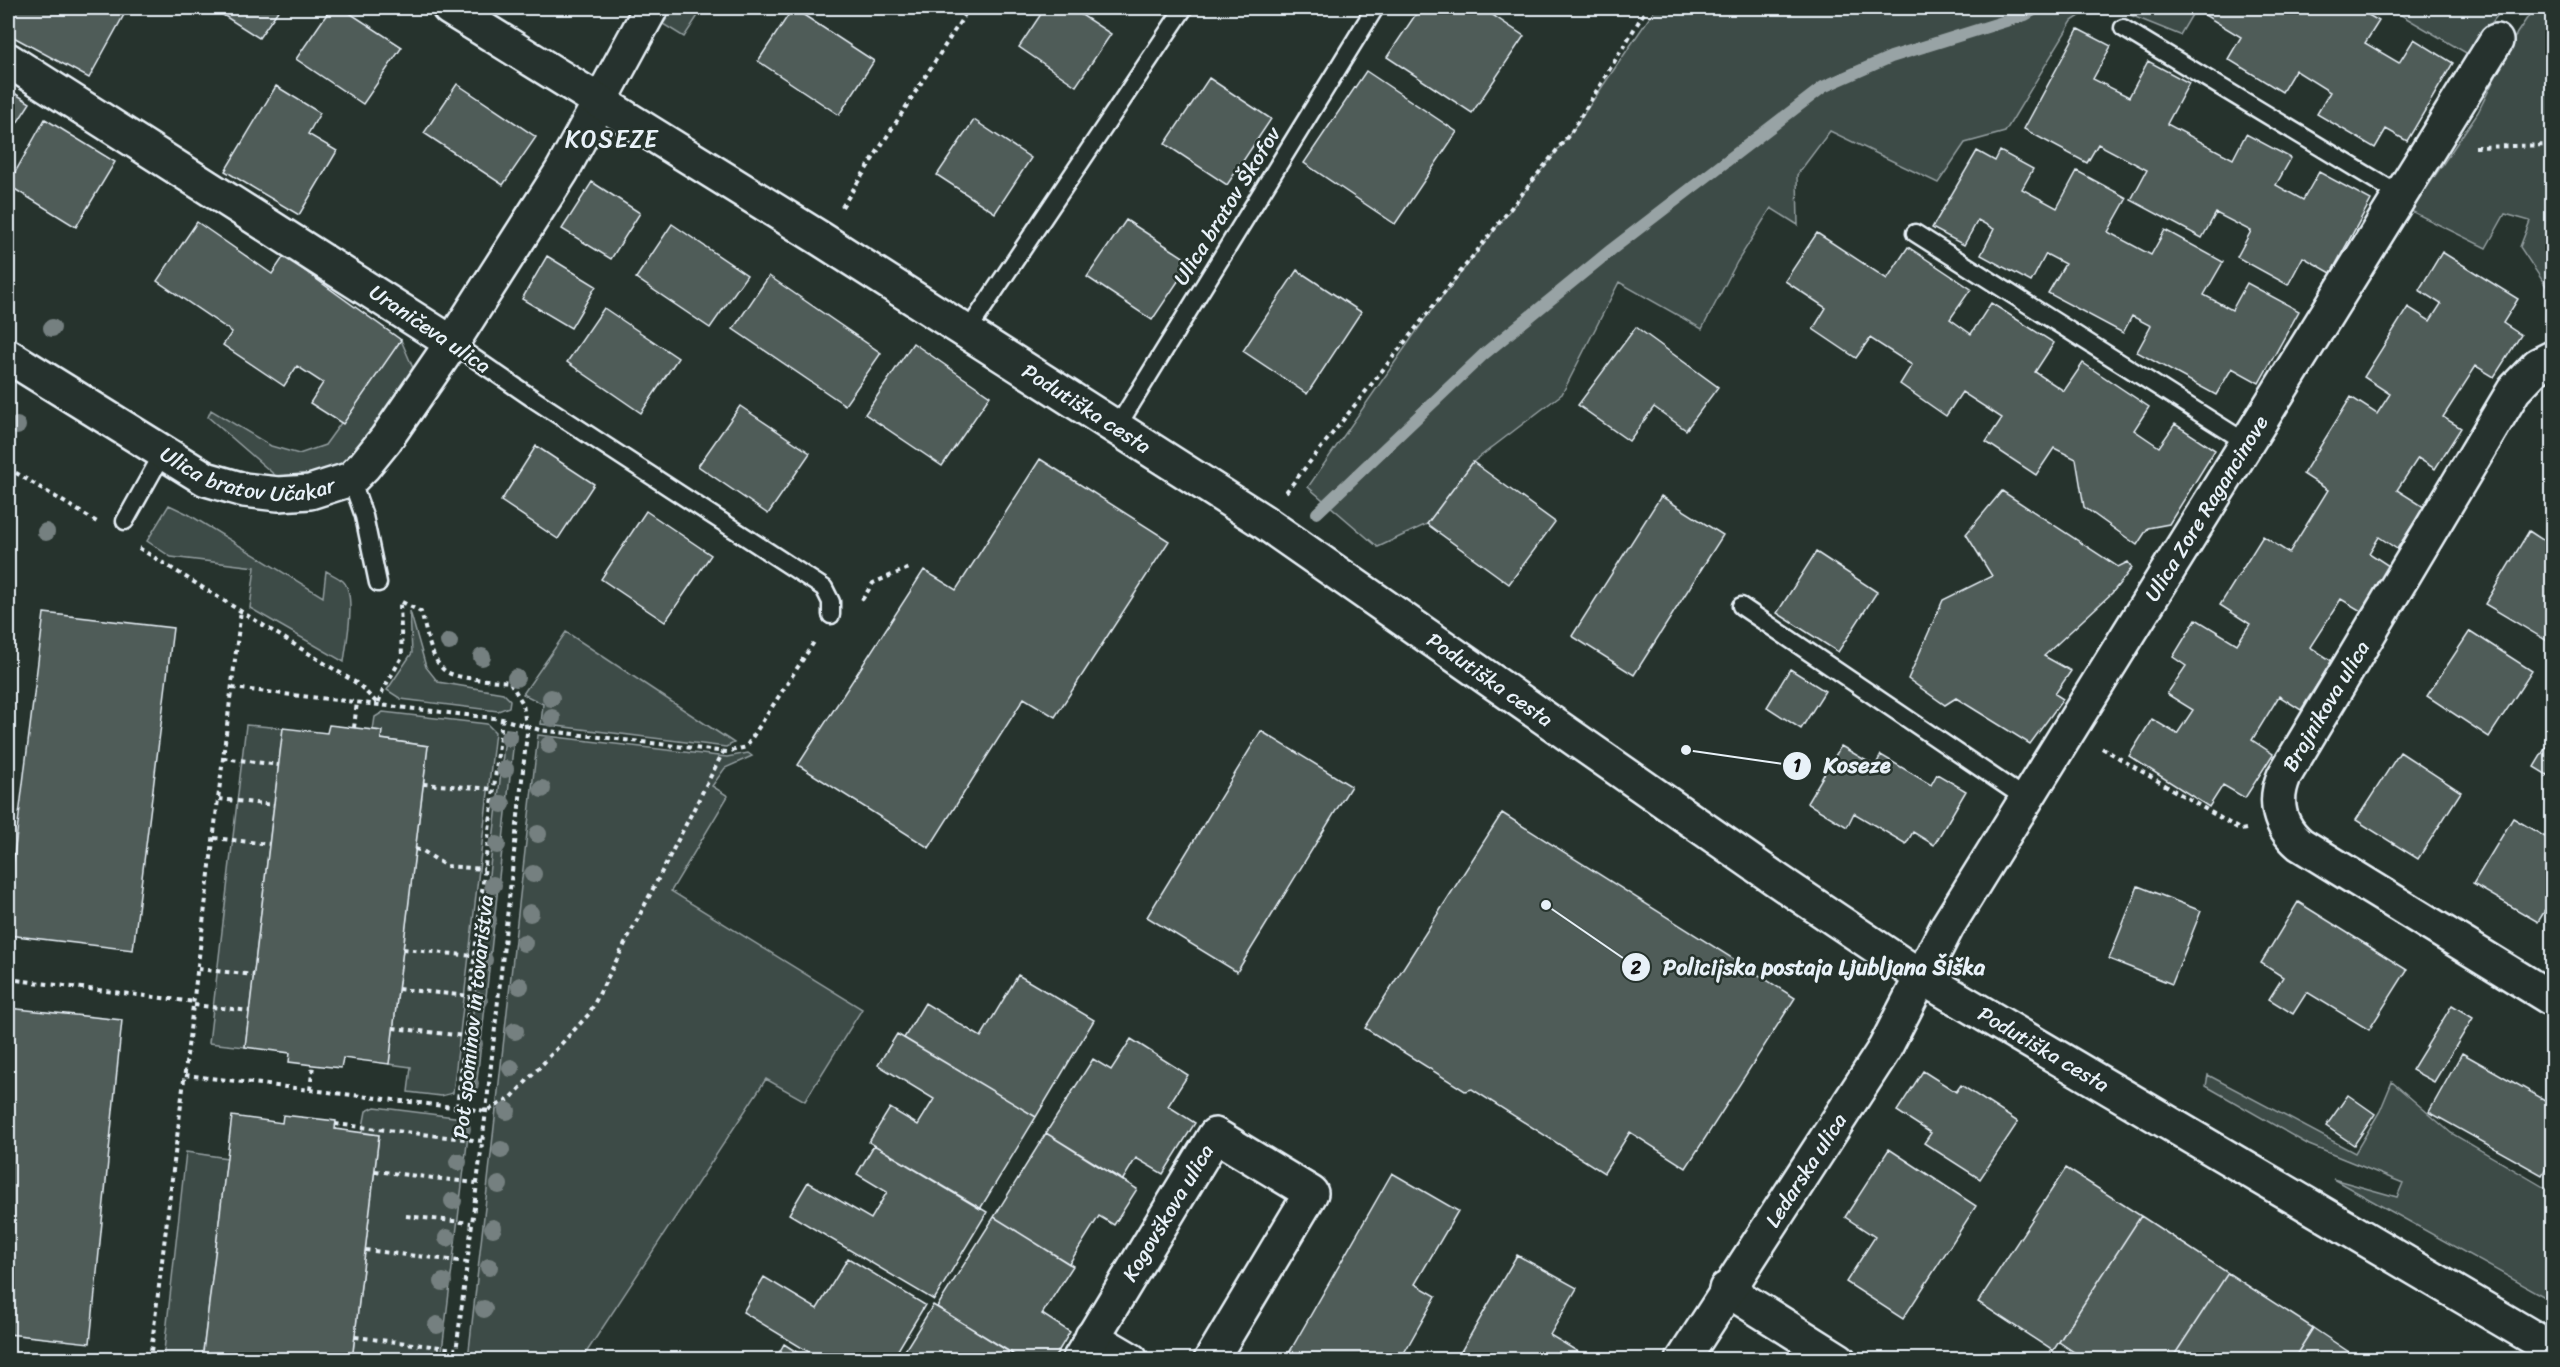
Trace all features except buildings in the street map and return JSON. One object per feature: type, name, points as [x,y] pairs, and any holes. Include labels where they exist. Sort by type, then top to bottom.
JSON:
[{"type":"street","name":"Podutiška cesta","points":[[449,8],[821,239],[1264,522],[1777,880],[1921,977],[2547,1346]]},
{"type":"street","name":"Ulica bratov Učakar","points":[[8,356],[206,479],[267,493],[310,492],[351,478],[386,439],[452,343],[562,171],[651,8]]},
{"type":"street","name":"Ulica Zore Ragancinove","points":[[1921,977],[1947,927],[2496,41]]},
{"type":"street","name":"Uraničeva ulica","points":[[8,60],[452,343]]},
{"type":"street","name":"Brajnikova ulica","points":[[2280,815],[2278,798],[2284,777],[2514,390],[2538,365],[2553,358]]},
{"type":"street","points":[[2280,815],[2288,834],[2300,844],[2553,999]]},
{"type":"street","name":"Ledarska ulica","points":[[1683,1359],[1726,1289],[1885,1048],[1921,977]]},
{"type":"street","name":"Kogovškova ulica","points":[[1131,1359],[1085,1348],[1215,1135],[1311,1194],[1211,1359]]},
{"type":"street","points":[[1726,1289],[1839,1359]]},
{"type":"lane","points":[[967,332],[1184,8]]},
{"type":"lane","name":"Ulica bratov Škofov","points":[[1117,427],[1375,8]]},
{"type":"lane","points":[[2123,28],[2400,195]]},
{"type":"lane","points":[[1915,232],[2247,443]]},
{"type":"lane","name":"Uraničeva ulica","points":[[452,343],[532,399],[824,588],[831,602],[831,615]]},
{"type":"lane","points":[[125,521],[163,453]]},
{"type":"lane","points":[[351,478],[364,516],[378,583]]},
{"type":"lane","points":[[1741,606],[2026,799]]},
{"type":"path","points":[[821,239],[969,8]]},
{"type":"path","points":[[1264,522],[1572,131],[1647,8]]},
{"type":"path","points":[[2432,143],[2467,147],[2553,146]]},
{"type":"path","points":[[8,468],[98,523]]},
{"type":"path","points":[[138,547],[358,684],[378,704]]},
{"type":"path","points":[[232,688],[502,719],[526,726],[723,752],[746,747],[831,615],[858,606],[873,583],[909,568]]},
{"type":"path","points":[[378,583],[400,600],[402,657],[382,690],[378,704]]},
{"type":"path","name":"Pot spominov in tovarištva","points":[[400,600],[421,612],[434,652],[443,669],[452,675],[510,682],[523,704],[526,726],[486,1111],[455,1359]]},
{"type":"path","points":[[150,1359],[241,610]]},
{"type":"path","points":[[354,728],[357,702]]},
{"type":"path","points":[[457,1107],[502,719]]},
{"type":"path","points":[[2070,729],[2241,831],[2280,815]]},
{"type":"path","points":[[185,1075],[486,1111],[510,1100],[589,1014],[723,752]]},
{"type":"path","points":[[223,758],[279,765]]},
{"type":"path","points":[[423,784],[494,789]]},
{"type":"path","points":[[219,799],[274,805]]},
{"type":"path","points":[[214,838],[269,844]]},
{"type":"path","points":[[415,849],[423,851],[446,866],[484,869]]},
{"type":"path","points":[[403,949],[474,956]]},
{"type":"path","points":[[198,969],[254,975]]},
{"type":"path","points":[[8,979],[250,1011]]},
{"type":"path","points":[[398,990],[470,996]]},
{"type":"path","points":[[393,1028],[465,1036]]},
{"type":"path","points":[[310,1090],[313,1065]]},
{"type":"path","points":[[335,1124],[482,1141]]},
{"type":"path","points":[[375,1171],[476,1183]]},
{"type":"path","points":[[406,1216],[471,1223]]},
{"type":"path","points":[[365,1250],[467,1262]]},
{"type":"path","points":[[355,1337],[456,1349]]},
{"type":"shaded area","points":[[674,8],[703,8],[684,37],[663,24]]},
{"type":"shaded area","points":[[1656,8],[2092,8],[2072,21],[2005,132],[1965,143],[1938,183],[1830,131],[1797,175],[1798,225],[1771,208],[1737,262],[1702,329],[1619,282],[1562,394],[1473,462],[1427,524],[1378,547],[1308,487],[1427,316],[1572,131]]},
{"type":"shaded area","points":[[2113,8],[2196,8],[2180,35]]},
{"type":"shaded area","points":[[2389,8],[2503,8],[2468,54]]},
{"type":"shaded area","points":[[2534,8],[2552,8],[2552,295],[2520,247],[2530,221],[2505,214],[2486,248],[2411,211],[2478,112],[2517,33]]},
{"type":"shaded area","points":[[401,340],[413,368],[400,399],[348,462],[328,472],[305,478],[277,477],[208,417],[211,410],[271,446],[299,454],[325,445]]},
{"type":"shaded area","points":[[169,505],[188,514],[323,597],[326,571],[343,581],[347,588],[350,608],[344,662],[250,608],[255,567],[171,557],[147,541]]},
{"type":"shaded area","points":[[410,611],[426,667],[438,682],[503,693],[510,700],[509,707],[498,711],[401,699],[387,690],[412,653]]},
{"type":"shaded area","points":[[566,632],[734,743],[726,747],[541,724],[543,704],[523,694]]},
{"type":"shaded area","points":[[383,712],[487,724],[495,732],[453,1093],[441,1096],[408,1092],[411,1067],[389,1064],[428,746],[381,739],[381,731],[373,730],[375,717]]},
{"type":"shaded area","points":[[246,725],[283,728],[245,1047],[209,1043]]},
{"type":"shaded area","points":[[506,729],[515,730],[476,1089],[464,1089]]},
{"type":"shaded area","points":[[538,735],[727,757],[748,753],[752,756],[725,768],[712,786],[728,796],[671,891],[862,1009],[805,1101],[766,1079],[582,1359],[468,1359]]},
{"type":"shaded area","points":[[2208,1075],[2355,1153],[2380,1111],[2392,1082],[2451,1133],[2552,1192],[2552,1301],[2333,1179],[2397,1197],[2403,1183],[2309,1145],[2206,1086]]},
{"type":"shaded area","points":[[375,1107],[470,1119],[441,1359],[352,1360],[379,1135],[362,1132],[366,1111]]},
{"type":"shaded area","points":[[186,1152],[227,1158],[202,1359],[163,1360]]},
{"type":"waterway","points":[[1317,513],[1484,354],[1611,250],[1823,87],[1891,57],[2025,15],[2037,8]]},
{"type":"place","name":"Koseze","points":[[1686,750]]},
{"type":"place","name":"Policijska postaja Ljubljana Šiška","points":[[1546,905]]},
{"type":"district","name":"KOSEZE","points":[[612,139]]}]
